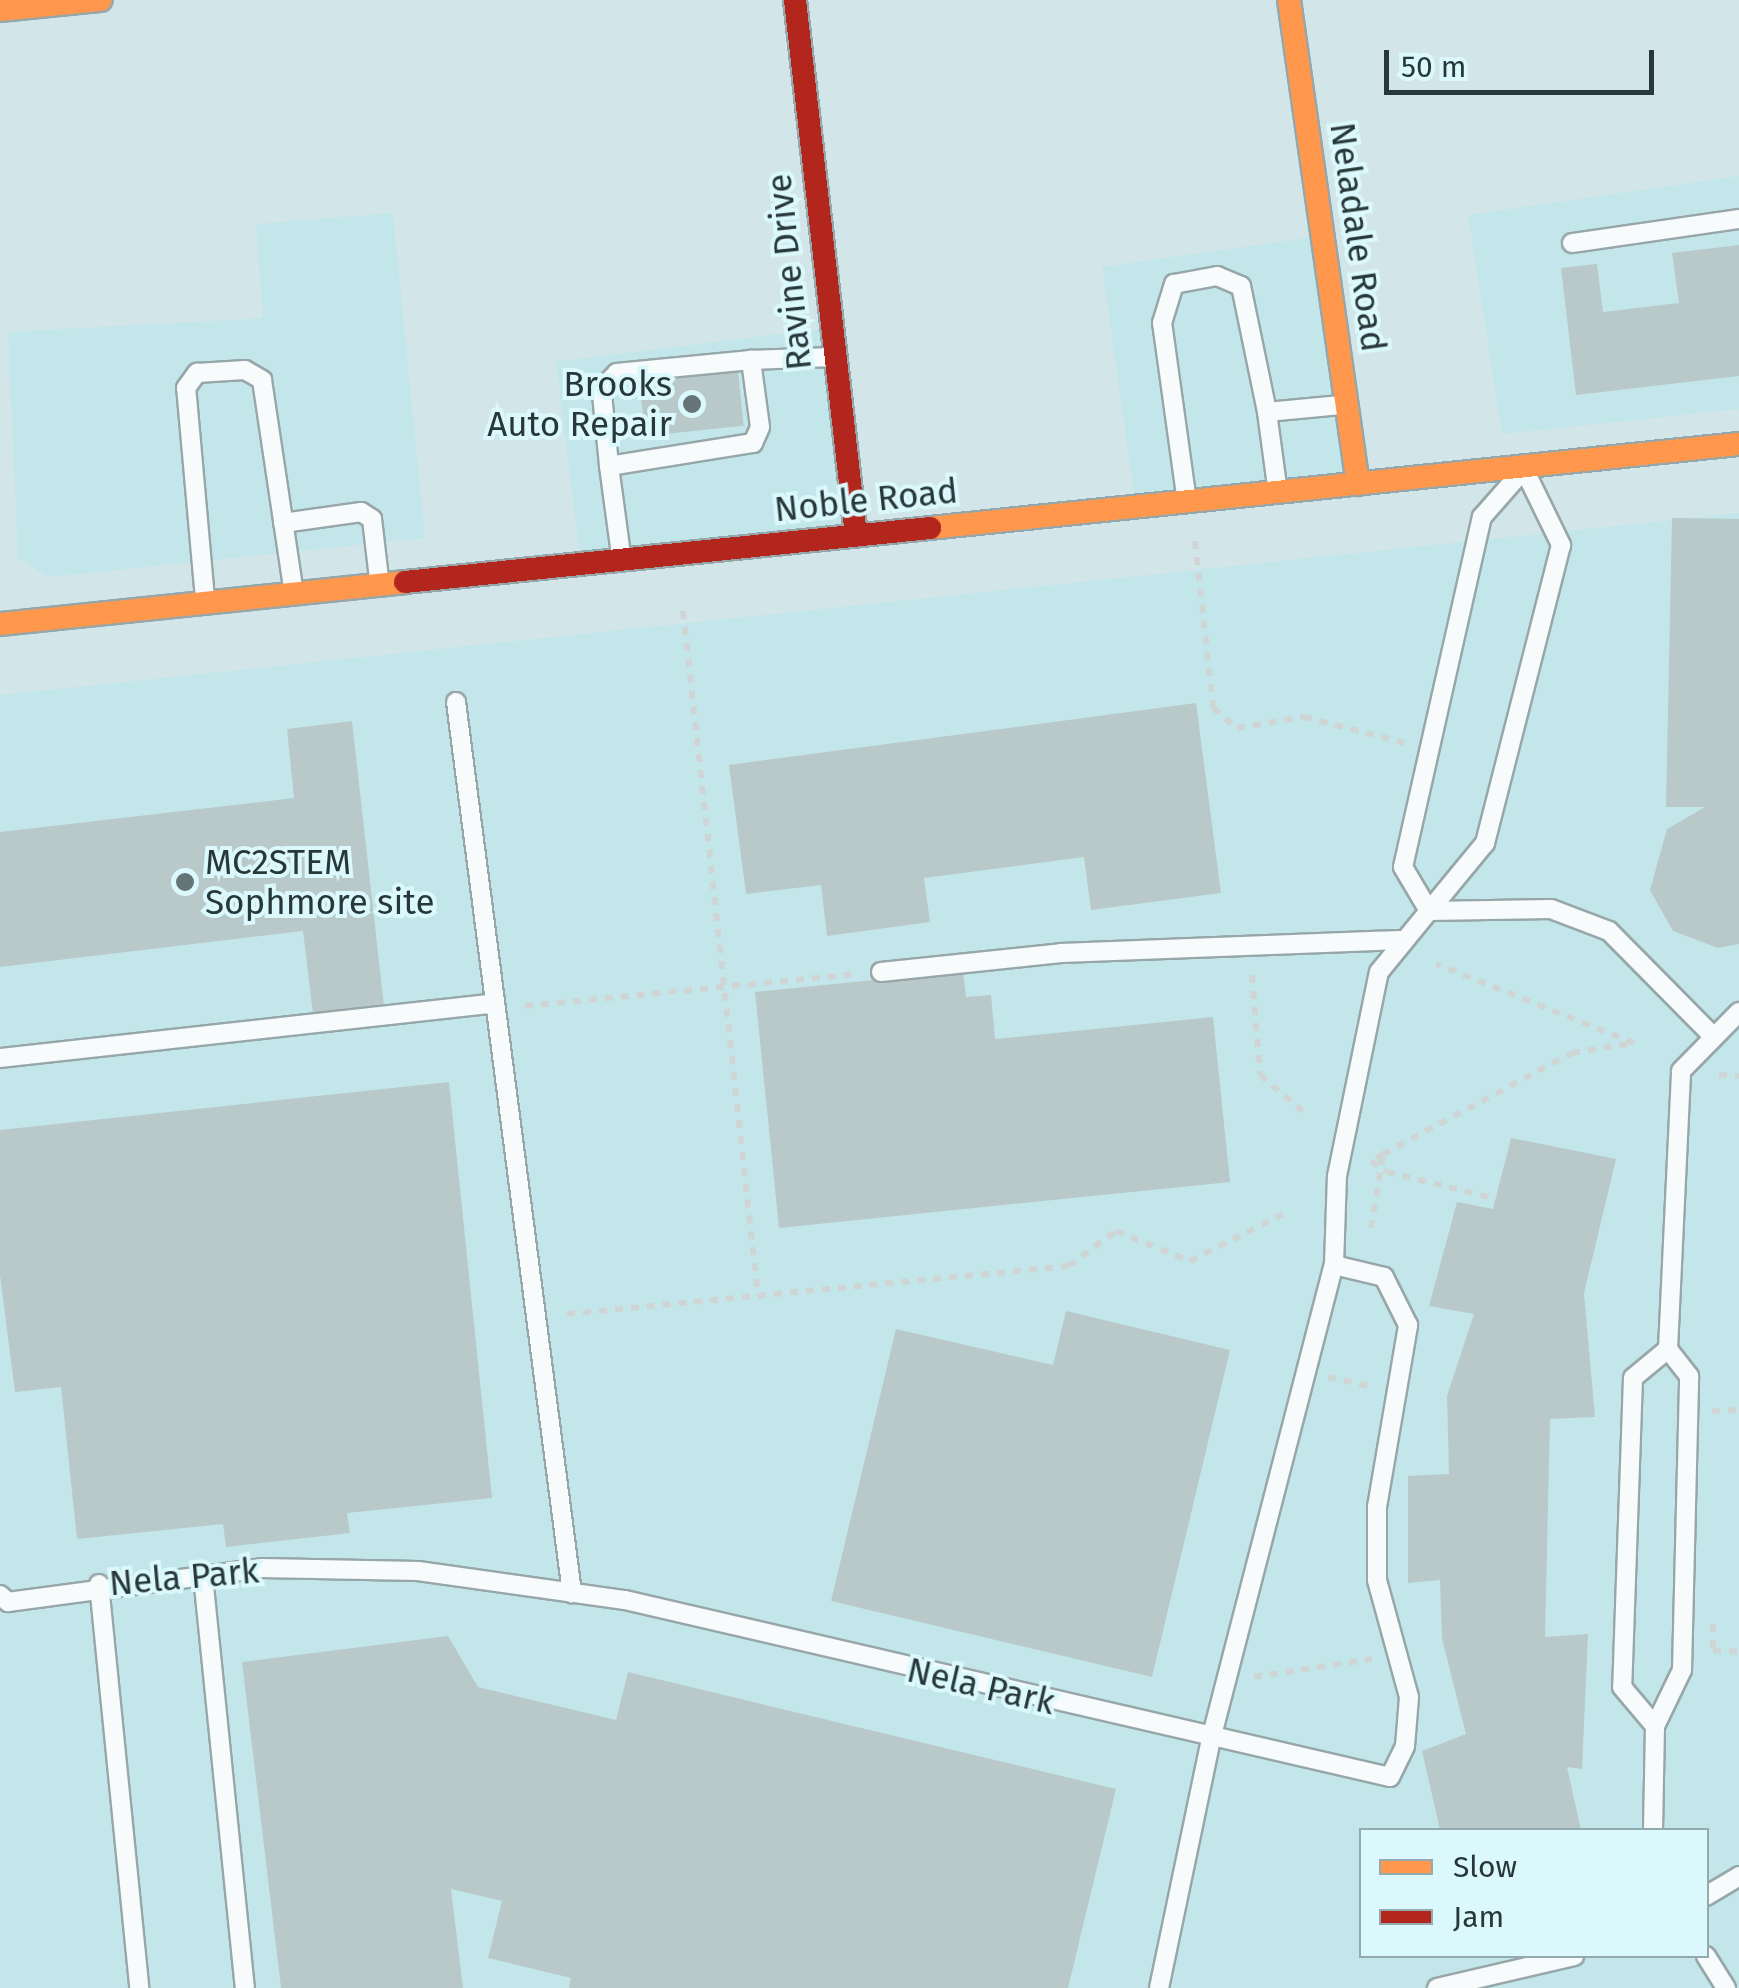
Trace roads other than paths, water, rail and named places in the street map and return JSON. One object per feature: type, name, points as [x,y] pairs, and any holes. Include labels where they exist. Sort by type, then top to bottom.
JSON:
[{"type":"main road","points":[[0,10],[101,0]]},
{"type":"main road","name":"Ravine Drive","points":[[795,0],[856,536]]},
{"type":"main road","name":"Neladale Road","points":[[1289,0],[1358,484]]},
{"type":"main road","name":"Noble Road","points":[[0,624],[1739,444]]},
{"type":"lane","points":[[1572,243],[1739,219]]},
{"type":"lane","points":[[1187,502],[1162,322],[1174,284],[1218,276],[1241,286],[1278,492]]},
{"type":"lane","points":[[622,560],[602,394],[616,374],[751,360],[833,357]]},
{"type":"lane","points":[[609,466],[753,443],[760,427],[751,360]]},
{"type":"lane","points":[[206,602],[186,388],[197,372],[245,370],[262,380],[294,593]]},
{"type":"lane","points":[[1266,412],[1346,404]]},
{"type":"lane","points":[[1159,1988],[1211,1739],[1334,1266],[1337,1176],[1379,972],[1400,940],[1429,911],[1485,843],[1562,545],[1524,469],[1482,517],[1403,867],[1429,911]]},
{"type":"lane","points":[[284,523],[361,512],[372,519],[380,585]]},
{"type":"lane","points":[[456,702],[491,1004],[572,1593]]},
{"type":"lane","points":[[1429,911],[1551,909],[1608,931],[1714,1037]]},
{"type":"lane","points":[[882,972],[1060,953],[1400,940]]},
{"type":"lane","points":[[0,1058],[491,1004]]},
{"type":"lane","points":[[1653,1828],[1655,1726],[1682,1670],[1689,1376],[1668,1348],[1681,1071],[1739,1012]]},
{"type":"lane","name":"Nela Park","points":[[4,1599],[99,1584],[203,1576],[418,1571],[572,1593],[1390,1777],[1405,1746],[1409,1697],[1377,1580],[1377,1507],[1408,1325],[1384,1277],[1334,1266]]},
{"type":"lane","points":[[1655,1726],[1622,1687],[1633,1378],[1668,1348]]},
{"type":"lane","points":[[203,1576],[245,1988]]},
{"type":"lane","points":[[99,1584],[139,1988]]},
{"type":"lane","points":[[1709,1894],[1739,1876]]},
{"type":"lane","points":[[1437,1988],[1565,1958]]},
{"type":"lane","points":[[1707,1958],[1726,1988]]},
{"type":"place","name":"Brooks Auto Repair","points":[[692,404]]},
{"type":"place","name":"MC2STEM Sophmore site","points":[[185,882]]}]
